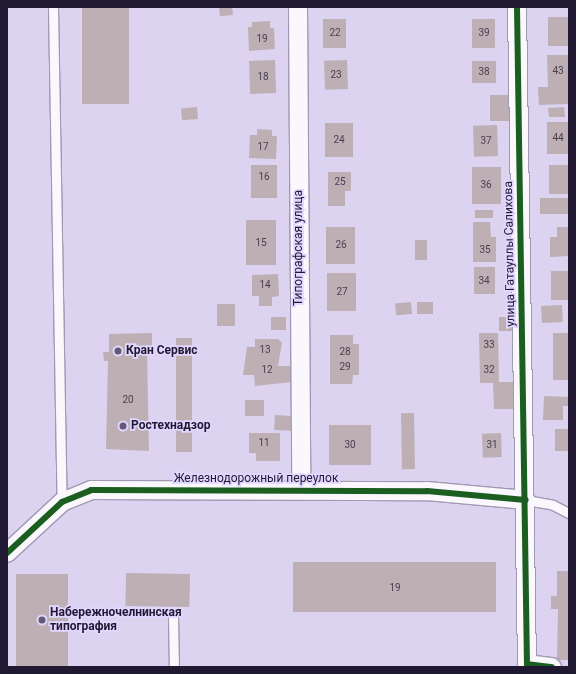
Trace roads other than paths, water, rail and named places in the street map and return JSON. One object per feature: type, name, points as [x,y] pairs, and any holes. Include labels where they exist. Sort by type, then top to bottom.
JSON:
[{"type":"street","name":"Типографская улица","points":[[298,7],[300,489]]},
{"type":"street","name":"улица Гатауллы Салихова","points":[[517,7],[528,666]]},
{"type":"street","name":"Железнодорожный переулок","points":[[7,553],[62,502],[91,490],[300,489],[427,491],[526,500]]},
{"type":"street","points":[[528,666],[552,667]]},
{"type":"lane","points":[[53,7],[62,502]]},
{"type":"lane","points":[[526,500],[553,505],[569,513]]},
{"type":"lane","points":[[173,617],[174,667]]},
{"type":"place","name":"Кран Сервис","points":[[118,351]]},
{"type":"place","name":"Ростехнадзор","points":[[123,426]]},
{"type":"place","name":"Набережночелнинская типография","points":[[42,620]]}]
